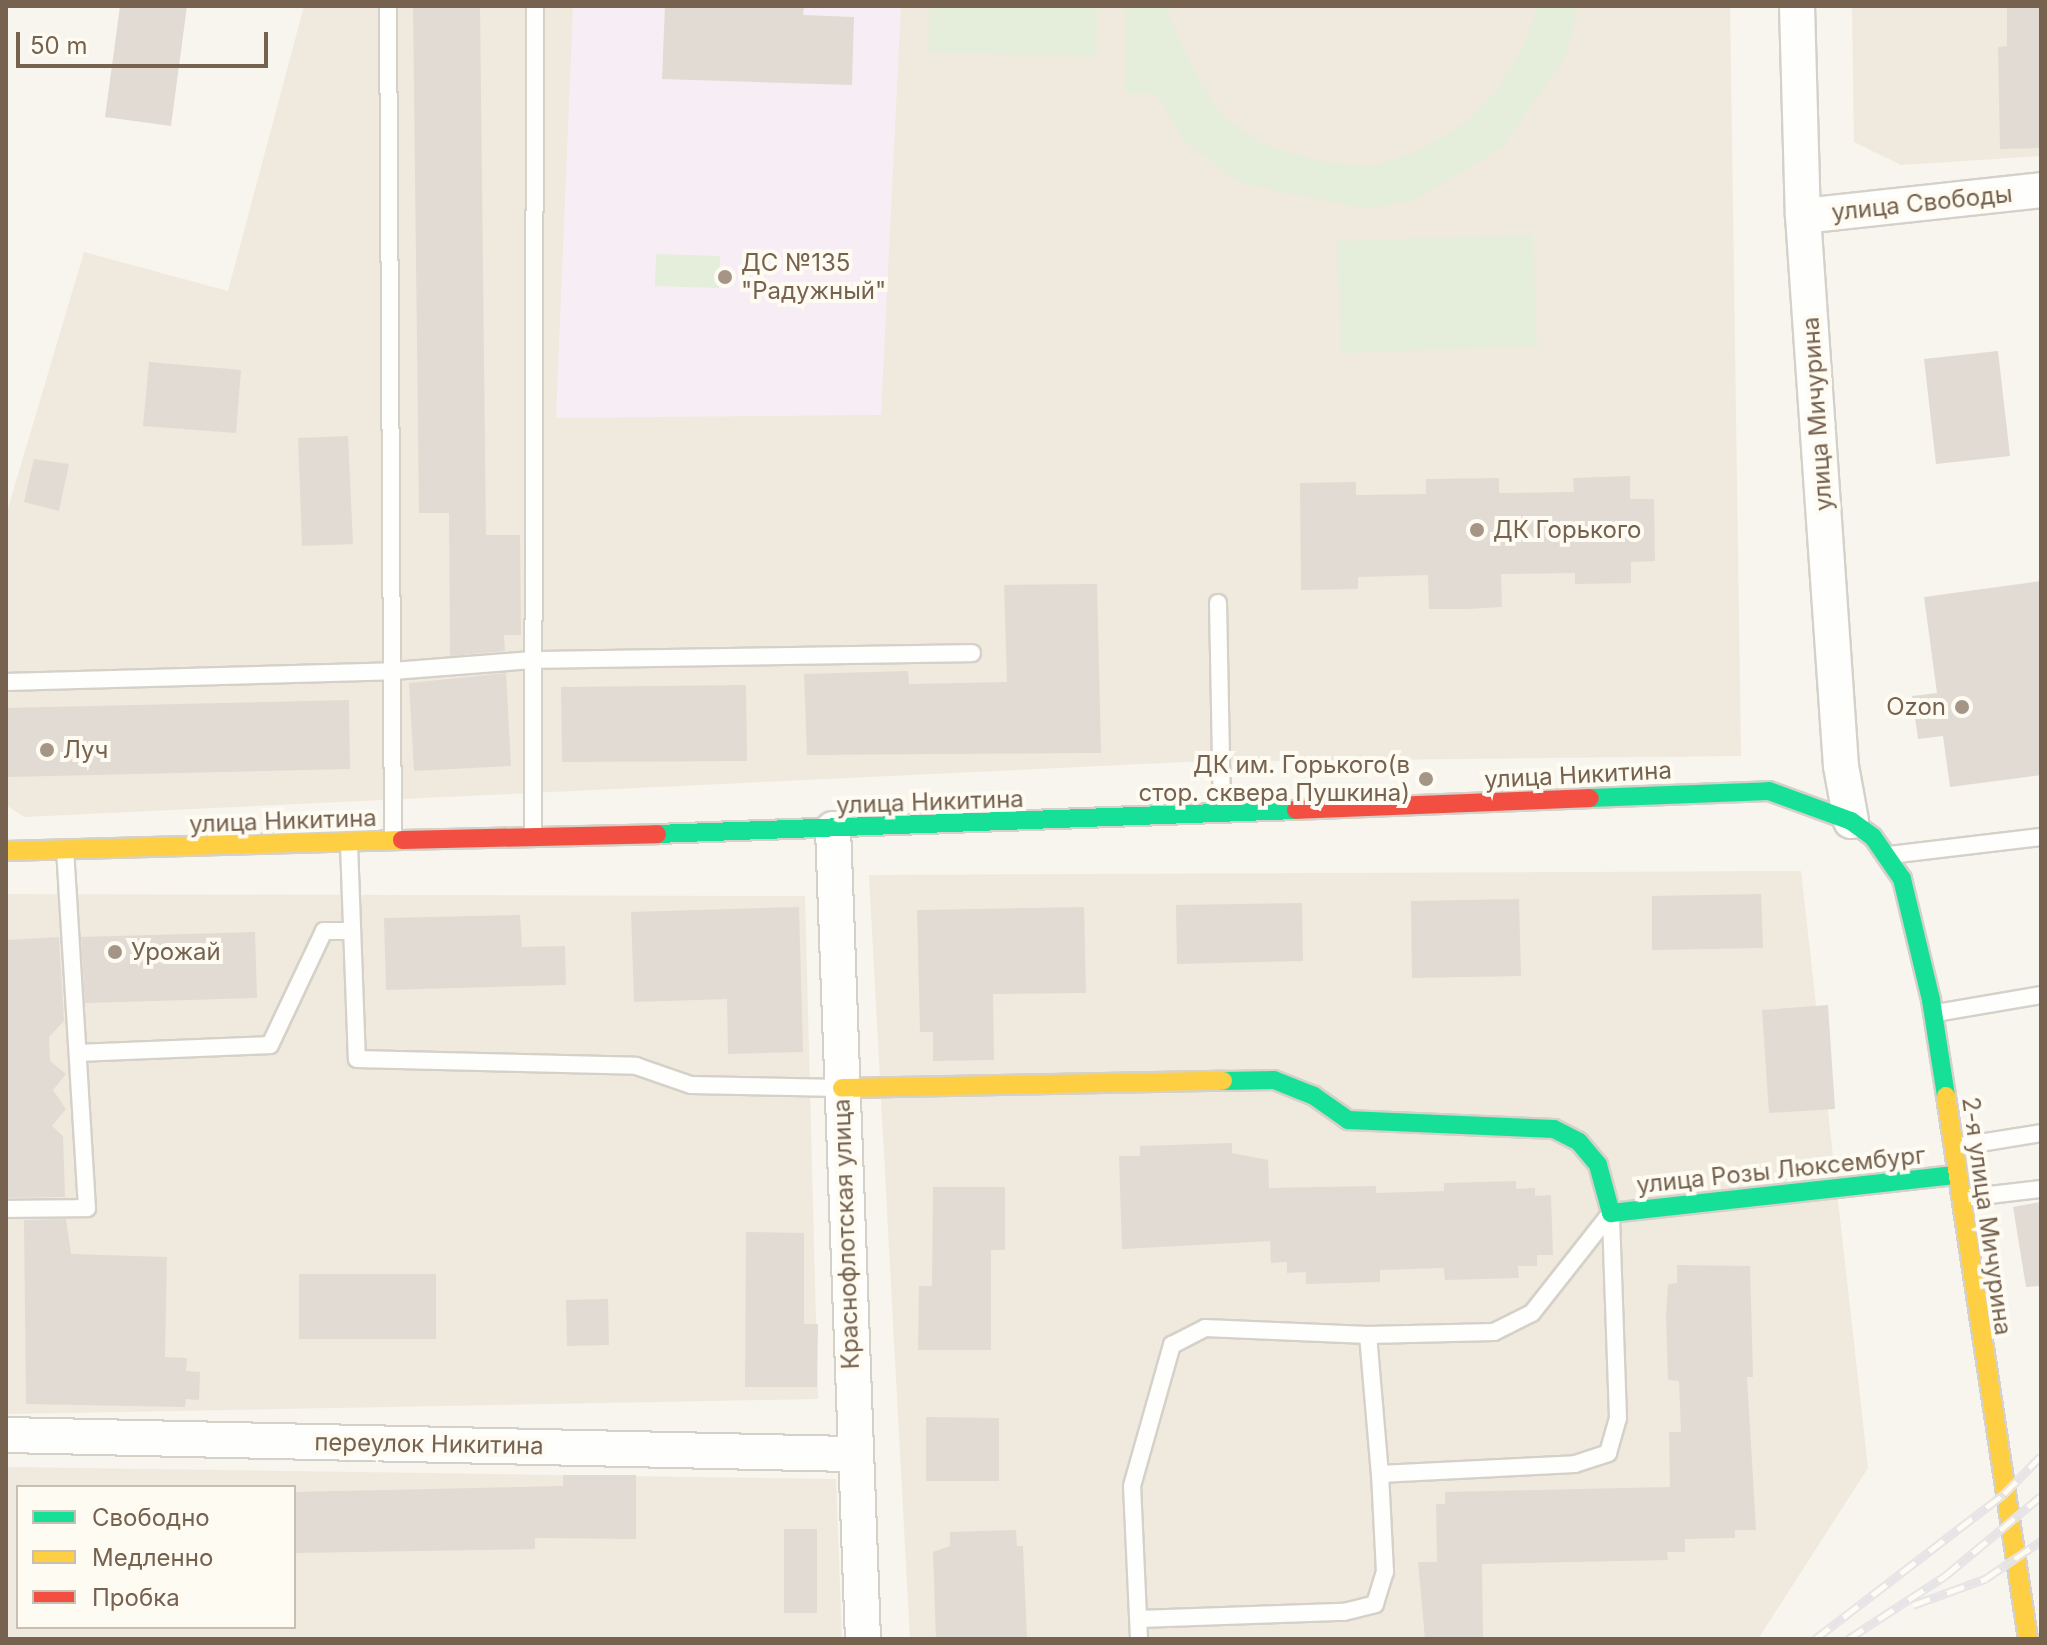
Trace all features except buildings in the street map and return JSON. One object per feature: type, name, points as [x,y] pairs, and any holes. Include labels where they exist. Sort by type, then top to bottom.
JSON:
[{"type":"main road","name":"улица Никитина","points":[[6,851],[65,852],[533,835],[833,829],[1769,791],[1851,821]]},
{"type":"main road","name":"2-я улица Мичурина","points":[[1851,821],[1888,855],[1909,903],[1933,1014],[2028,1639]]},
{"type":"main road","points":[[842,1088],[1274,1080],[1314,1096],[1348,1120],[1554,1129],[1579,1142],[1598,1165],[1611,1213]]},
{"type":"main road","name":"улица Розы Люксембург","points":[[1611,1213],[1957,1175]]},
{"type":"street","name":"улица Мичурина","points":[[1797,6],[1803,216],[1841,766],[1851,821]]},
{"type":"street","name":"улица Свободы","points":[[1803,216],[2041,190]]},
{"type":"street","name":"Краснофлотская улица","points":[[833,829],[853,1454],[863,1639]]},
{"type":"street","name":"переулок Никитина","points":[[6,1435],[853,1454]]},
{"type":"lane","points":[[388,6],[393,841]]},
{"type":"lane","points":[[533,835],[535,6]]},
{"type":"lane","points":[[1218,603],[1222,815]]},
{"type":"lane","points":[[6,682],[393,671],[533,660],[972,653]]},
{"type":"lane","points":[[1888,855],[2041,837]]},
{"type":"lane","points":[[349,843],[357,1059],[636,1066],[691,1085],[842,1088]]},
{"type":"lane","points":[[6,1209],[87,1208],[65,852]]},
{"type":"lane","points":[[79,1053],[270,1045],[324,931],[352,931]]},
{"type":"lane","points":[[1933,1014],[2041,995]]},
{"type":"lane","points":[[1953,1148],[2041,1133]]},
{"type":"lane","points":[[1962,1198],[2041,1189]]},
{"type":"lane","points":[[1139,1639],[1132,1486],[1172,1345],[1205,1328],[1368,1335],[1494,1332],[1532,1313],[1611,1213]]},
{"type":"lane","points":[[1380,1474],[1575,1464],[1608,1453],[1618,1418],[1611,1213]]},
{"type":"lane","points":[[1139,1619],[1344,1612],[1375,1604],[1385,1572],[1368,1335]]},
{"type":"shaded area","points":[[304,6],[1730,6],[1741,756],[1186,762],[24,817],[6,805],[6,515],[84,252],[228,291]]},
{"type":"shaded area","name":"ДС №135 \"Радужный\"","points":[[573,6],[901,6],[881,415],[556,418]]},
{"type":"shaded area","points":[[1852,6],[2041,6],[2041,156],[1901,165],[1854,142]]},
{"type":"shaded area","points":[[1801,871],[1868,1468],[1758,1639],[910,1639],[869,875]]},
{"type":"shaded area","points":[[6,894],[805,896],[818,1399],[6,1414]]},
{"type":"shaded area","points":[[6,1467],[836,1479],[842,1639],[6,1639]]},
{"type":"green space","points":[[930,6],[1097,6],[1096,57],[928,52]]},
{"type":"green space","points":[[1126,6],[1169,6],[1169,18],[1195,74],[1224,118],[1264,145],[1322,162],[1372,166],[1416,152],[1465,123],[1497,90],[1523,48],[1538,6],[1577,6],[1577,11],[1565,58],[1501,148],[1414,200],[1366,209],[1240,183],[1185,141],[1155,93],[1126,93]]},
{"type":"green space","points":[[1533,234],[1537,346],[1341,353],[1337,241]]},
{"type":"green space","points":[[656,254],[720,256],[719,288],[655,286]]},
{"type":"railway","points":[[1815,1639],[2004,1494],[2041,1456]]},
{"type":"railway","points":[[1848,1639],[1945,1576],[2041,1496]]},
{"type":"railway","points":[[1913,1605],[1985,1579],[2041,1541]]},
{"type":"traffic: fast","points":[[1590,798],[1769,791],[1851,821],[1873,837],[1902,879],[1931,1000],[1946,1096]]},
{"type":"traffic: fast","points":[[657,834],[1296,810]]},
{"type":"traffic: fast","points":[[1223,1081],[1274,1080],[1314,1096],[1348,1120],[1554,1129],[1579,1142],[1598,1165],[1611,1213],[1957,1175]]},
{"type":"traffic: slow","points":[[6,851],[402,840]]},
{"type":"traffic: slow","points":[[842,1088],[1223,1081]]},
{"type":"traffic: slow","points":[[1946,1096],[2028,1639]]},
{"type":"traffic: jam","points":[[1296,810],[1590,798]]},
{"type":"traffic: jam","points":[[402,840],[657,834]]},
{"type":"place","name":"ДС №135 \"Радужный\"","points":[[725,277]]},
{"type":"place","name":"ДК Горького","points":[[1477,530]]},
{"type":"place","name":"Ozon","points":[[1962,707]]},
{"type":"place","name":"Луч","points":[[47,750]]},
{"type":"place","name":"ДК им. Горького(в стор. сквера Пушкина)","points":[[1426,779]]},
{"type":"place","name":"Урожай","points":[[115,952]]}]
